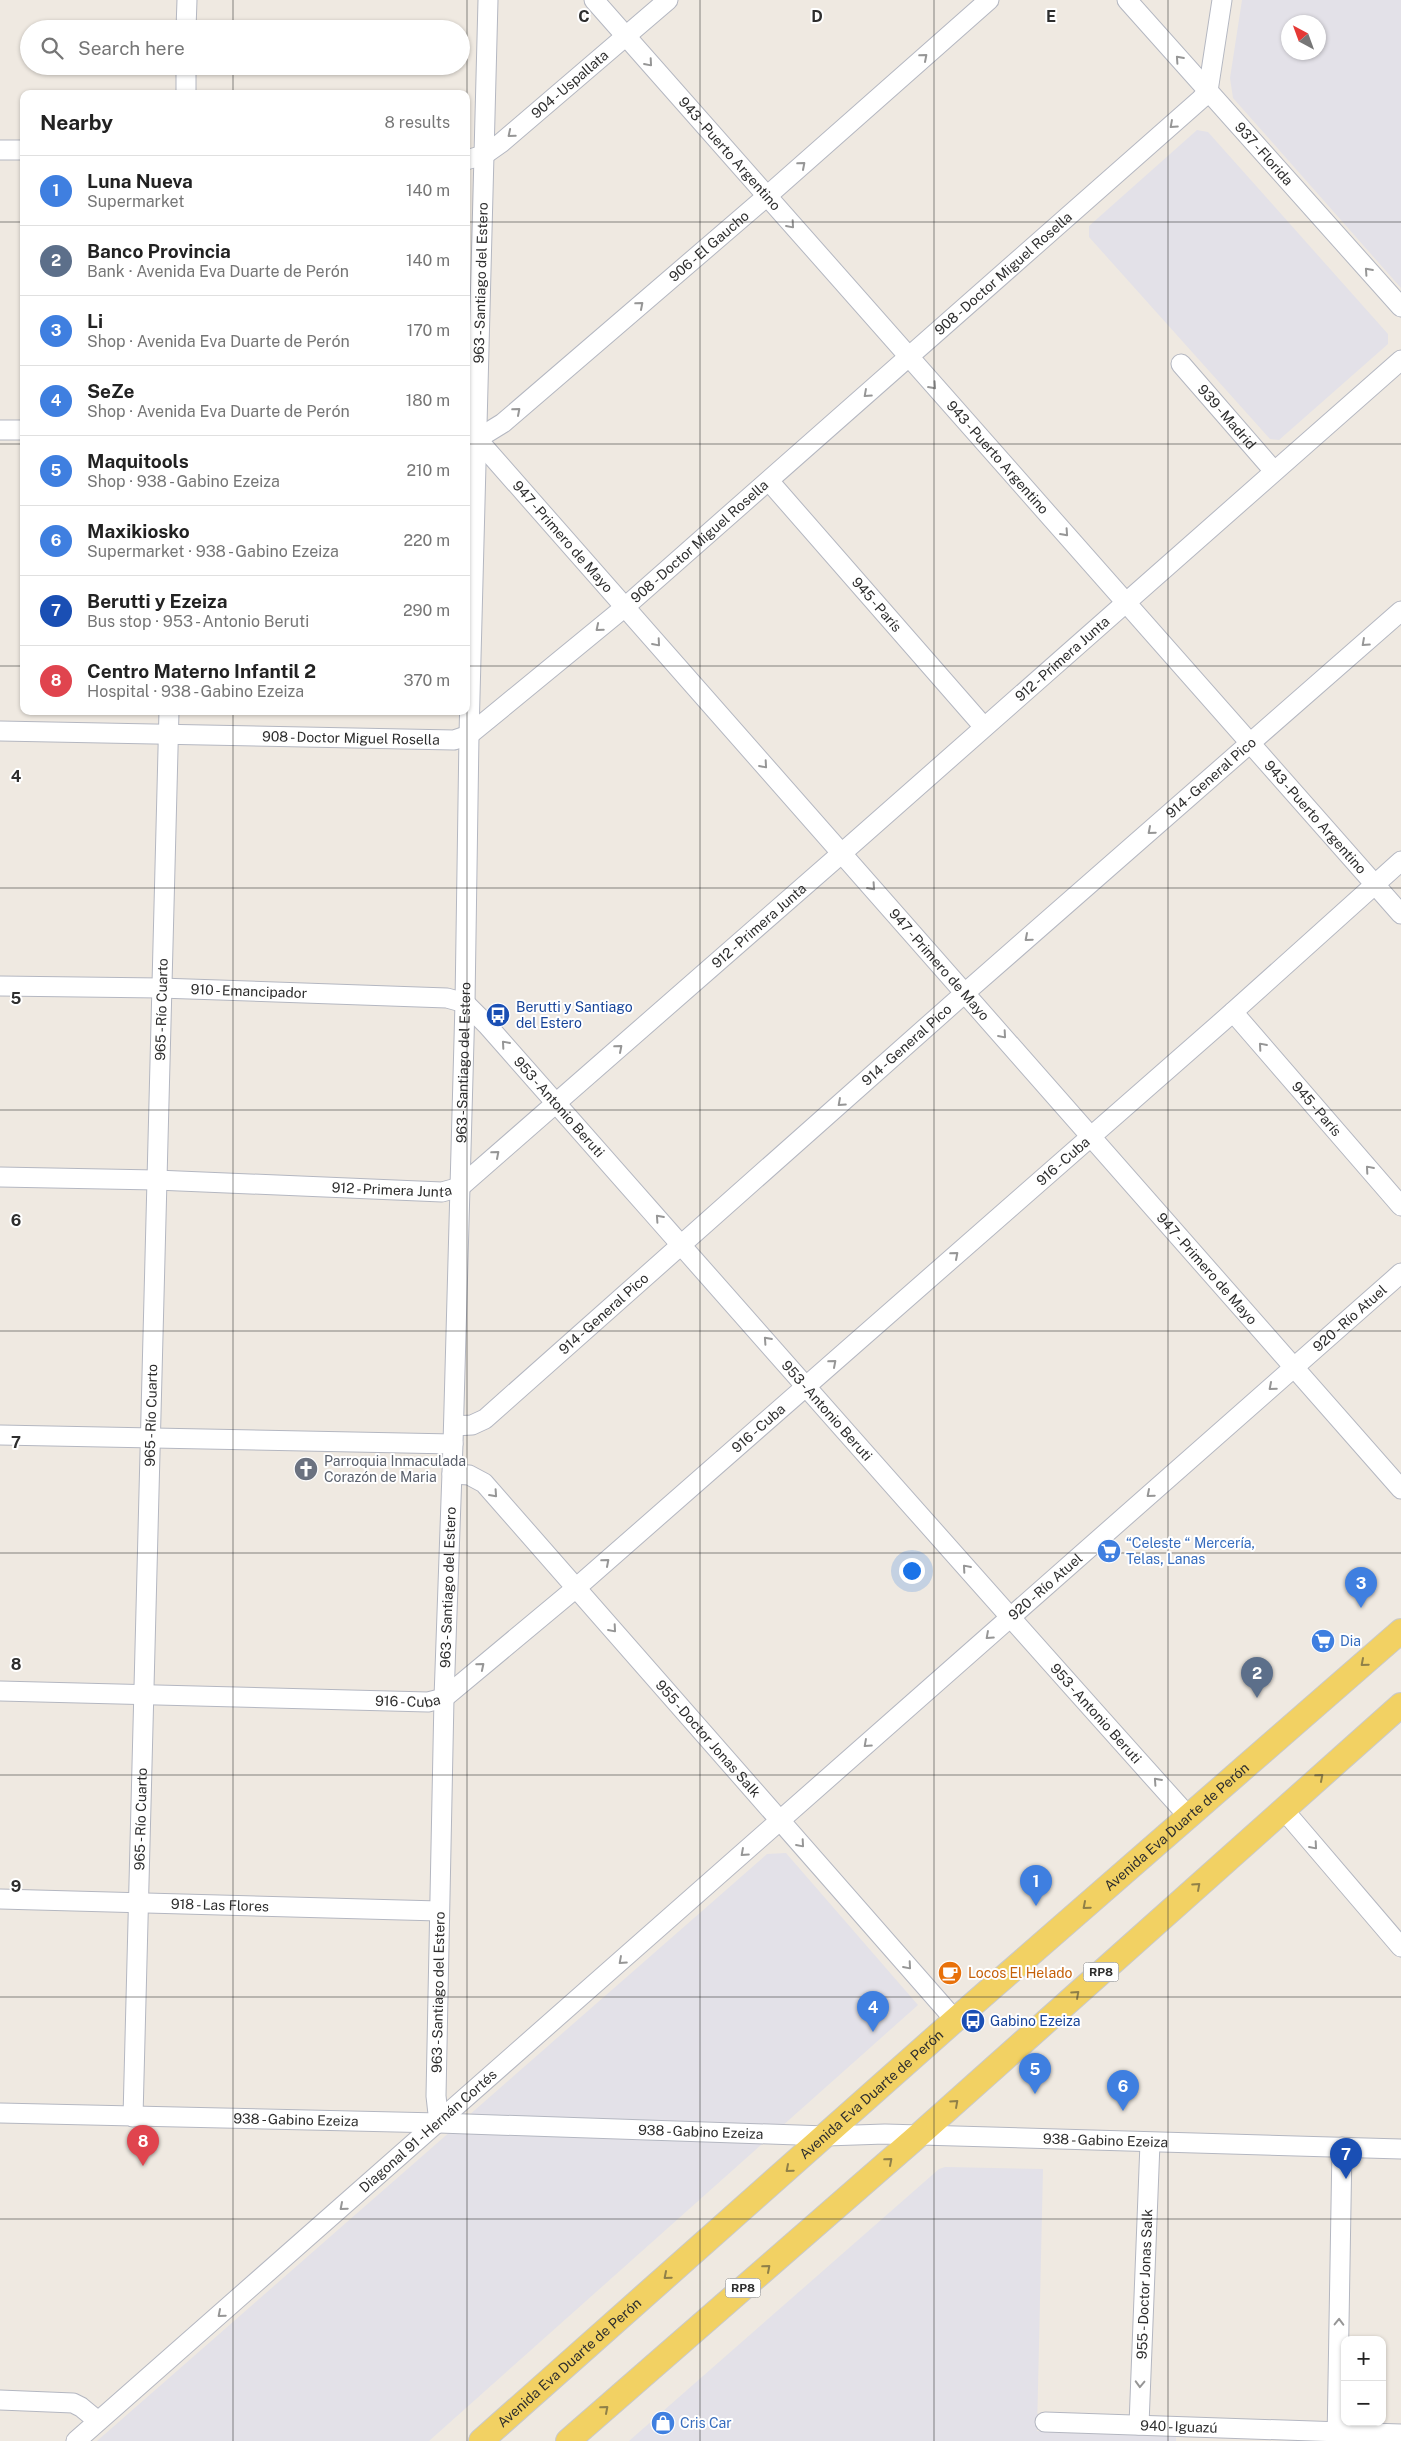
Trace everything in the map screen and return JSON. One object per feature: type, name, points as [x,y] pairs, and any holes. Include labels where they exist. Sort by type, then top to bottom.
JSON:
[{"type":"main road","name":"Avenida Eva Duarte de Perón","points":[[481,2441],[955,2020],[1401,1631]]},
{"type":"main road","name":"RP8","points":[[568,2441],[919,2136],[1401,1704]]},
{"type":"street","points":[[186,20],[187,0]]},
{"type":"street","name":"963 - Santiago del Estero","points":[[470,636],[475,158],[488,0]]},
{"type":"street","name":"943 - Puerto Argentino","points":[[594,0],[1401,914]]},
{"type":"street","name":"904 - Uspallata","points":[[475,158],[668,0]]},
{"type":"street","name":"906 - El Gaucho","points":[[472,439],[503,423],[989,0]]},
{"type":"street","name":"937 - Florida","points":[[1127,0],[1401,307]]},
{"type":"street","points":[[1208,91],[1222,0]]},
{"type":"street","points":[[186,75],[186,90]]},
{"type":"street","name":"908 - Doctor Miguel Rosella","points":[[0,731],[454,740],[469,734],[625,607],[908,357],[1060,226],[1208,91]]},
{"type":"street","points":[[0,150],[20,150]]},
{"type":"street","name":"912 - Primera Junta","points":[[0,1177],[156,1180],[442,1192],[460,1186],[842,853],[1125,601],[1401,360]]},
{"type":"street","name":"939 - Madrid","points":[[1181,364],[1274,471]]},
{"type":"street","points":[[0,430],[20,430]]},
{"type":"street","name":"947 - Primero de Mayo","points":[[472,439],[625,607],[966,992],[1090,1136],[1401,1489]]},
{"type":"street","name":"945 - París","points":[[769,481],[984,727]]},
{"type":"street","name":"914 - General Pico","points":[[0,1435],[151,1439],[454,1435],[485,1419],[966,992],[1250,745],[1401,610]]},
{"type":"street","name":"965 - Río Cuarto","points":[[133,2118],[151,1439],[160,988],[169,715]]},
{"type":"street","name":"963 - Santiago del Estero","points":[[439,2123],[436,2096],[439,1911],[465,1003],[469,715]]},
{"type":"street","name":"916 - Cuba","points":[[0,1692],[428,1702],[444,1698],[576,1588],[807,1386],[1233,1012],[1401,861]]},
{"type":"street","name":"910 - Emancipador","points":[[0,986],[160,988],[447,998],[465,1003]]},
{"type":"street","name":"953 - Antonio Beruti","points":[[465,1003],[682,1244],[1009,1618],[1189,1817]]},
{"type":"street","name":"945 - París","points":[[1233,1012],[1401,1206]]},
{"type":"street","name":"920 - Río Atuel","points":[[780,1821],[1401,1273]]},
{"type":"street","name":"955 - Doctor Jonas Salk","points":[[452,1474],[469,1475],[484,1483],[955,2020]]},
{"type":"street","points":[[1283,1809],[1401,1948]]},
{"type":"street","name":"Diagonal 91 - Hernán Cortés","points":[[76,2441],[780,1821]]},
{"type":"street","name":"918 - Las Flores","points":[[0,1899],[439,1911]]},
{"type":"street","name":"938 - Gabino Ezeiza","points":[[0,2113],[133,2118],[439,2123],[826,2136],[919,2136],[1401,2149]]},
{"type":"street","name":"955 - Doctor Jonas Salk","points":[[1139,2425],[1150,2143]]},
{"type":"street","points":[[1337,2437],[1342,2147]]},
{"type":"street","points":[[0,2400],[73,2403],[98,2421]]},
{"type":"street","name":"940 - Iguazú","points":[[1045,2422],[1139,2425],[1337,2437],[1401,2434]]},
{"type":"shaded area","points":[[1242,0],[1401,0],[1401,288],[1233,98],[1230,78]]},
{"type":"shaded area","points":[[1197,130],[1208,132],[1388,334],[1388,344],[1279,440],[1270,439],[1089,237],[1089,226]]},
{"type":"shaded area","points":[[786,1853],[918,2005],[429,2441],[97,2441],[767,1854]]},
{"type":"shaded area","points":[[945,2167],[1043,2169],[1037,2431],[1176,2435],[1176,2441],[629,2441],[939,2169]]},
{"type":"place","name":"Berutti y Santiago del Estero","points":[[498,1015]]},
{"type":"place","name":"Parroquia Inmaculada Corazón de Maria","points":[[306,1469]]},
{"type":"place","name":"“Celeste “ Mercería, Telas, Lanas","points":[[1109,1551]]},
{"type":"place","name":"Li","points":[[1361,1608]]},
{"type":"place","name":"Dia","points":[[1323,1641]]},
{"type":"place","name":"Banco Provincia","points":[[1257,1698]]},
{"type":"place","name":"Luna Nueva","points":[[1036,1906]]},
{"type":"place","name":"Locos El Helado","points":[[950,1973]]},
{"type":"place","name":"Gabino Ezeiza","points":[[973,2021]]},
{"type":"place","name":"SeZe","points":[[873,2032]]},
{"type":"place","name":"Maquitools","points":[[1035,2094]]},
{"type":"place","name":"Maxikiosko","points":[[1123,2111]]},
{"type":"place","name":"Centro Materno Infantil 2","points":[[143,2166]]},
{"type":"place","name":"Berutti y Ezeiza","points":[[1346,2179]]},
{"type":"place","name":"Cris Car","points":[[663,2423]]}]
